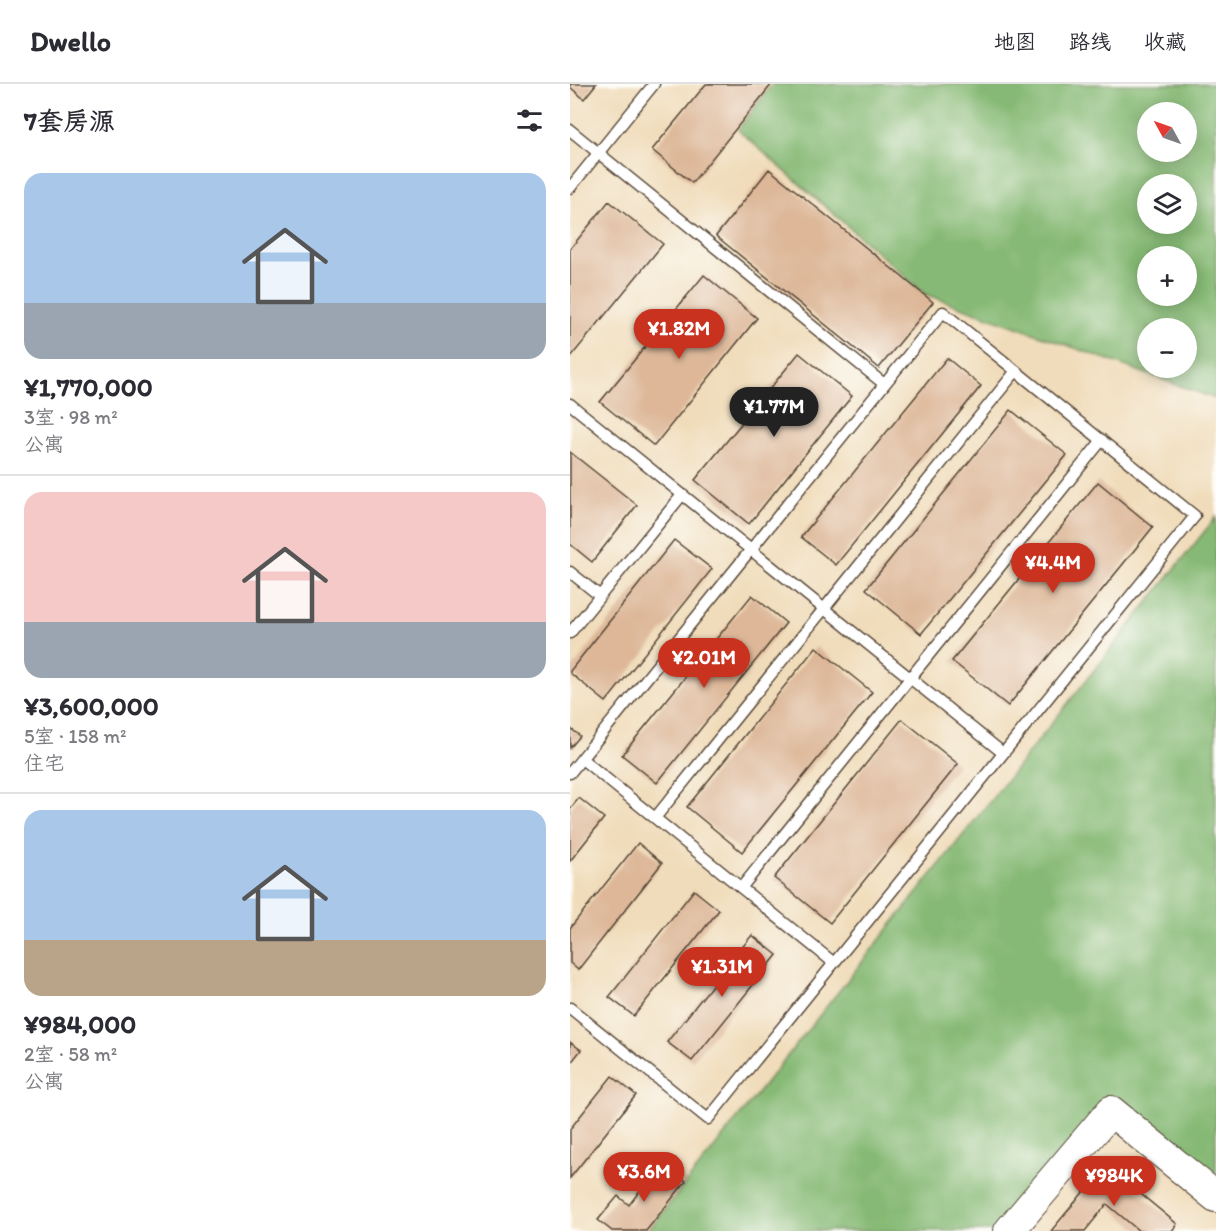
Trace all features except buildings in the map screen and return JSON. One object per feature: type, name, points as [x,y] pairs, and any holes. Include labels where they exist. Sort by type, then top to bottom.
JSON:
[{"type":"street","points":[[1009,1231],[1111,1111],[1216,1197]]},
{"type":"lane","points":[[570,188],[654,84]]},
{"type":"lane","points":[[570,130],[884,384]]},
{"type":"lane","points":[[570,773],[942,312],[1195,516],[708,1119],[570,1008]]},
{"type":"lane","points":[[655,818],[1016,371]]},
{"type":"lane","points":[[570,404],[1003,753]]},
{"type":"lane","points":[[741,888],[1102,440]]},
{"type":"lane","points":[[570,633],[682,495]]},
{"type":"lane","points":[[570,572],[600,596]]},
{"type":"lane","points":[[582,759],[834,963]]},
{"type":"green space","points":[[772,84],[1216,84],[1216,399],[1158,378],[1197,378],[1197,318],[1137,318],[1137,370],[925,294],[738,130]]},
{"type":"green space","points":[[1216,517],[1216,1196],[1111,1111],[1008,1231],[648,1231]]}]
